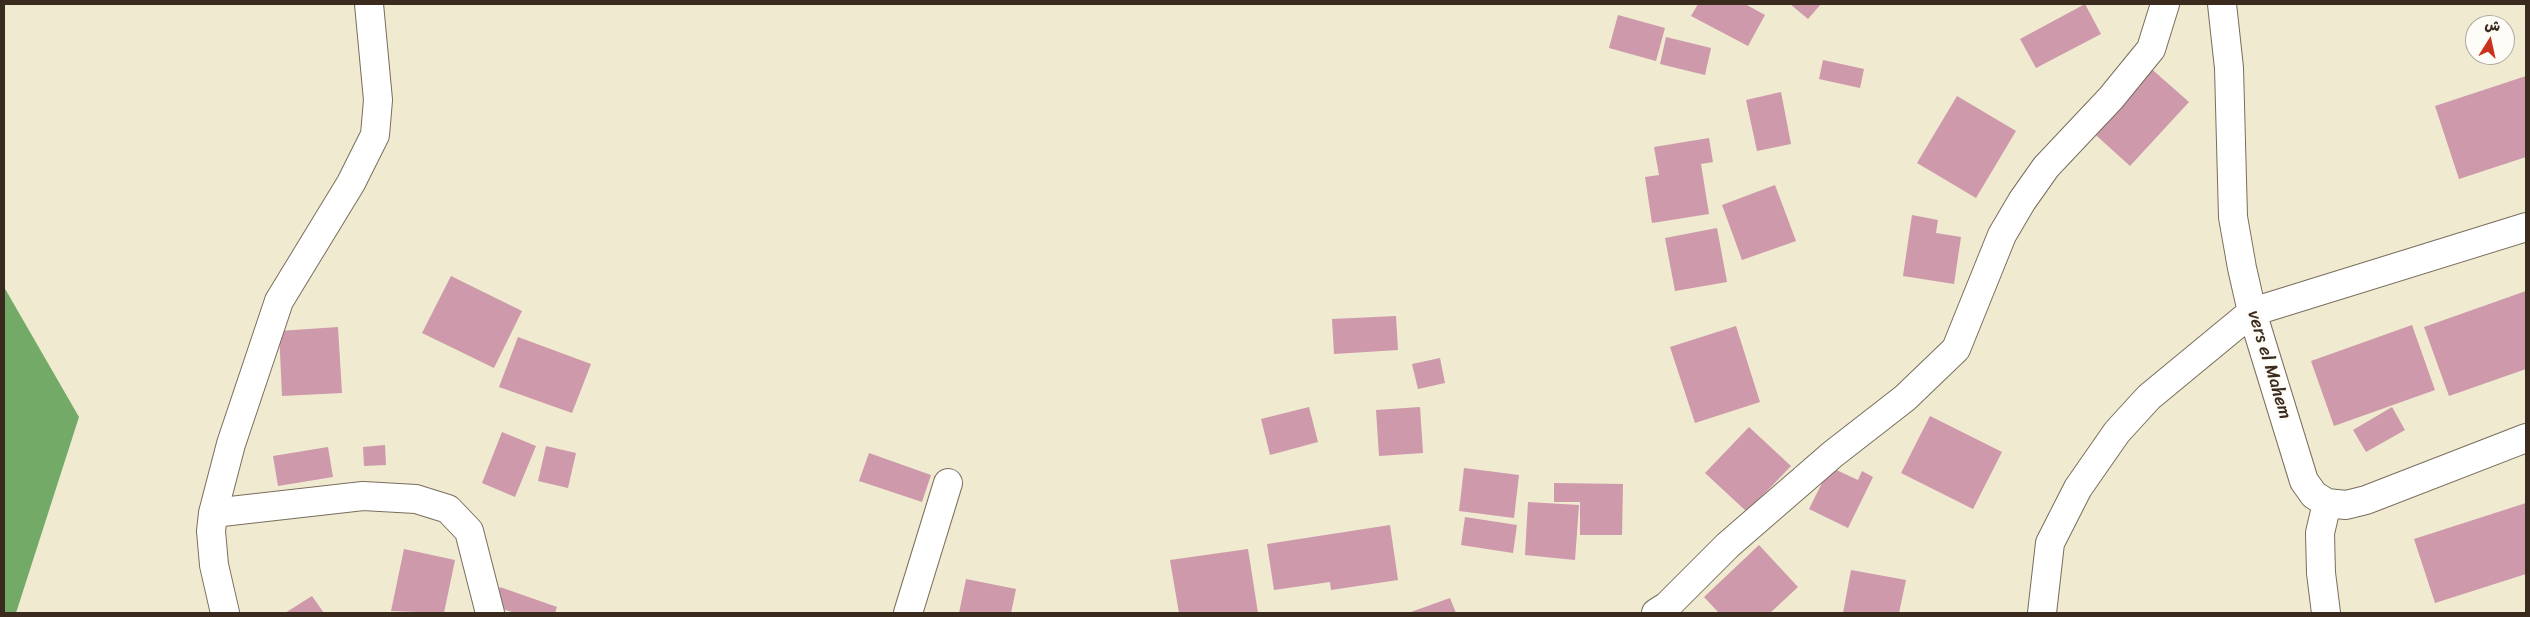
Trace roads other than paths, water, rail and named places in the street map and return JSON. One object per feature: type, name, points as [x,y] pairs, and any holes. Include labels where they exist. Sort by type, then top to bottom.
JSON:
[{"type":"street","points":[[225,613],[214,565],[210,531],[231,444],[279,301],[351,183],[375,135],[378,100],[369,4]]},
{"type":"street","points":[[1656,613],[1667,606],[1728,545],[1833,454],[1905,398],[1956,349],[2002,235],[2022,201],[2046,167],[2111,98],[2152,49],[2165,4]]},
{"type":"street","name":"vers el Mahem","points":[[2222,4],[2229,68],[2233,218],[2252,312],[2304,481],[2314,495],[2327,504]]},
{"type":"street","points":[[2042,613],[2050,543],[2078,488],[2117,432],[2149,397],[2252,312],[2526,227]]},
{"type":"street","points":[[2326,613],[2321,573],[2320,534],[2327,504],[2346,505],[2366,500],[2526,438]]},
{"type":"street","points":[[908,613],[948,483]]},
{"type":"street","points":[[213,513],[364,496],[416,499],[448,509],[469,531],[490,613]]}]
